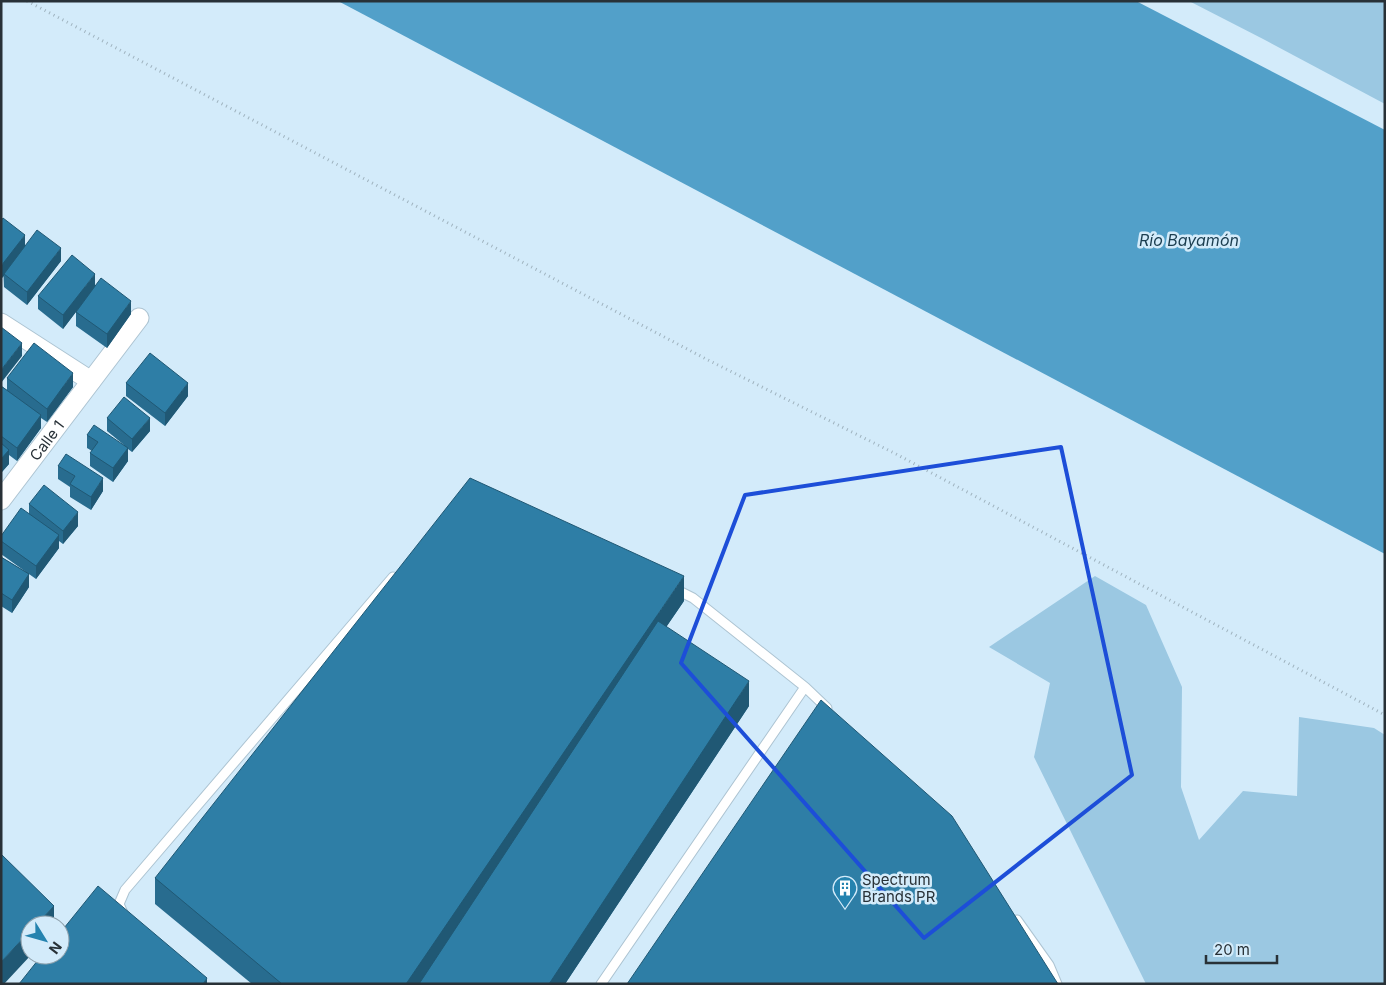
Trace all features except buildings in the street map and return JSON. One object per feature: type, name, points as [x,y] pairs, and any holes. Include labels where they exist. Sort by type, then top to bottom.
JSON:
[{"type":"street","name":"Calle 1","points":[[1,500],[139,318]]},
{"type":"street","points":[[1,323],[91,381]]},
{"type":"lane","points":[[132,922],[125,915],[119,904],[125,890],[397,572]]},
{"type":"lane","points":[[667,586],[693,598],[805,687],[833,714]]},
{"type":"lane","points":[[601,984],[805,687]]},
{"type":"lane","points":[[1011,911],[1049,965],[1057,984]]},
{"type":"path","points":[[27,1],[708,360],[896,454],[1385,715]]},
{"type":"highlighted area","points":[[1061,447],[1132,775],[924,938],[681,663],[745,495]]},
{"type":"shaded area","points":[[1189,1],[1385,1],[1385,104],[1265,40]]},
{"type":"shaded area","points":[[1095,576],[1146,605],[1182,687],[1181,787],[1199,840],[1243,791],[1297,796],[1299,717],[1374,728],[1385,735],[1385,984],[1146,984],[1034,757],[1050,683],[989,647]]},
{"type":"water","name":"Río Bayamón","points":[[338,1],[1136,1],[1385,130],[1385,554]]},
{"type":"place","name":"Spectrum Brands PR","points":[[845,909]]}]
